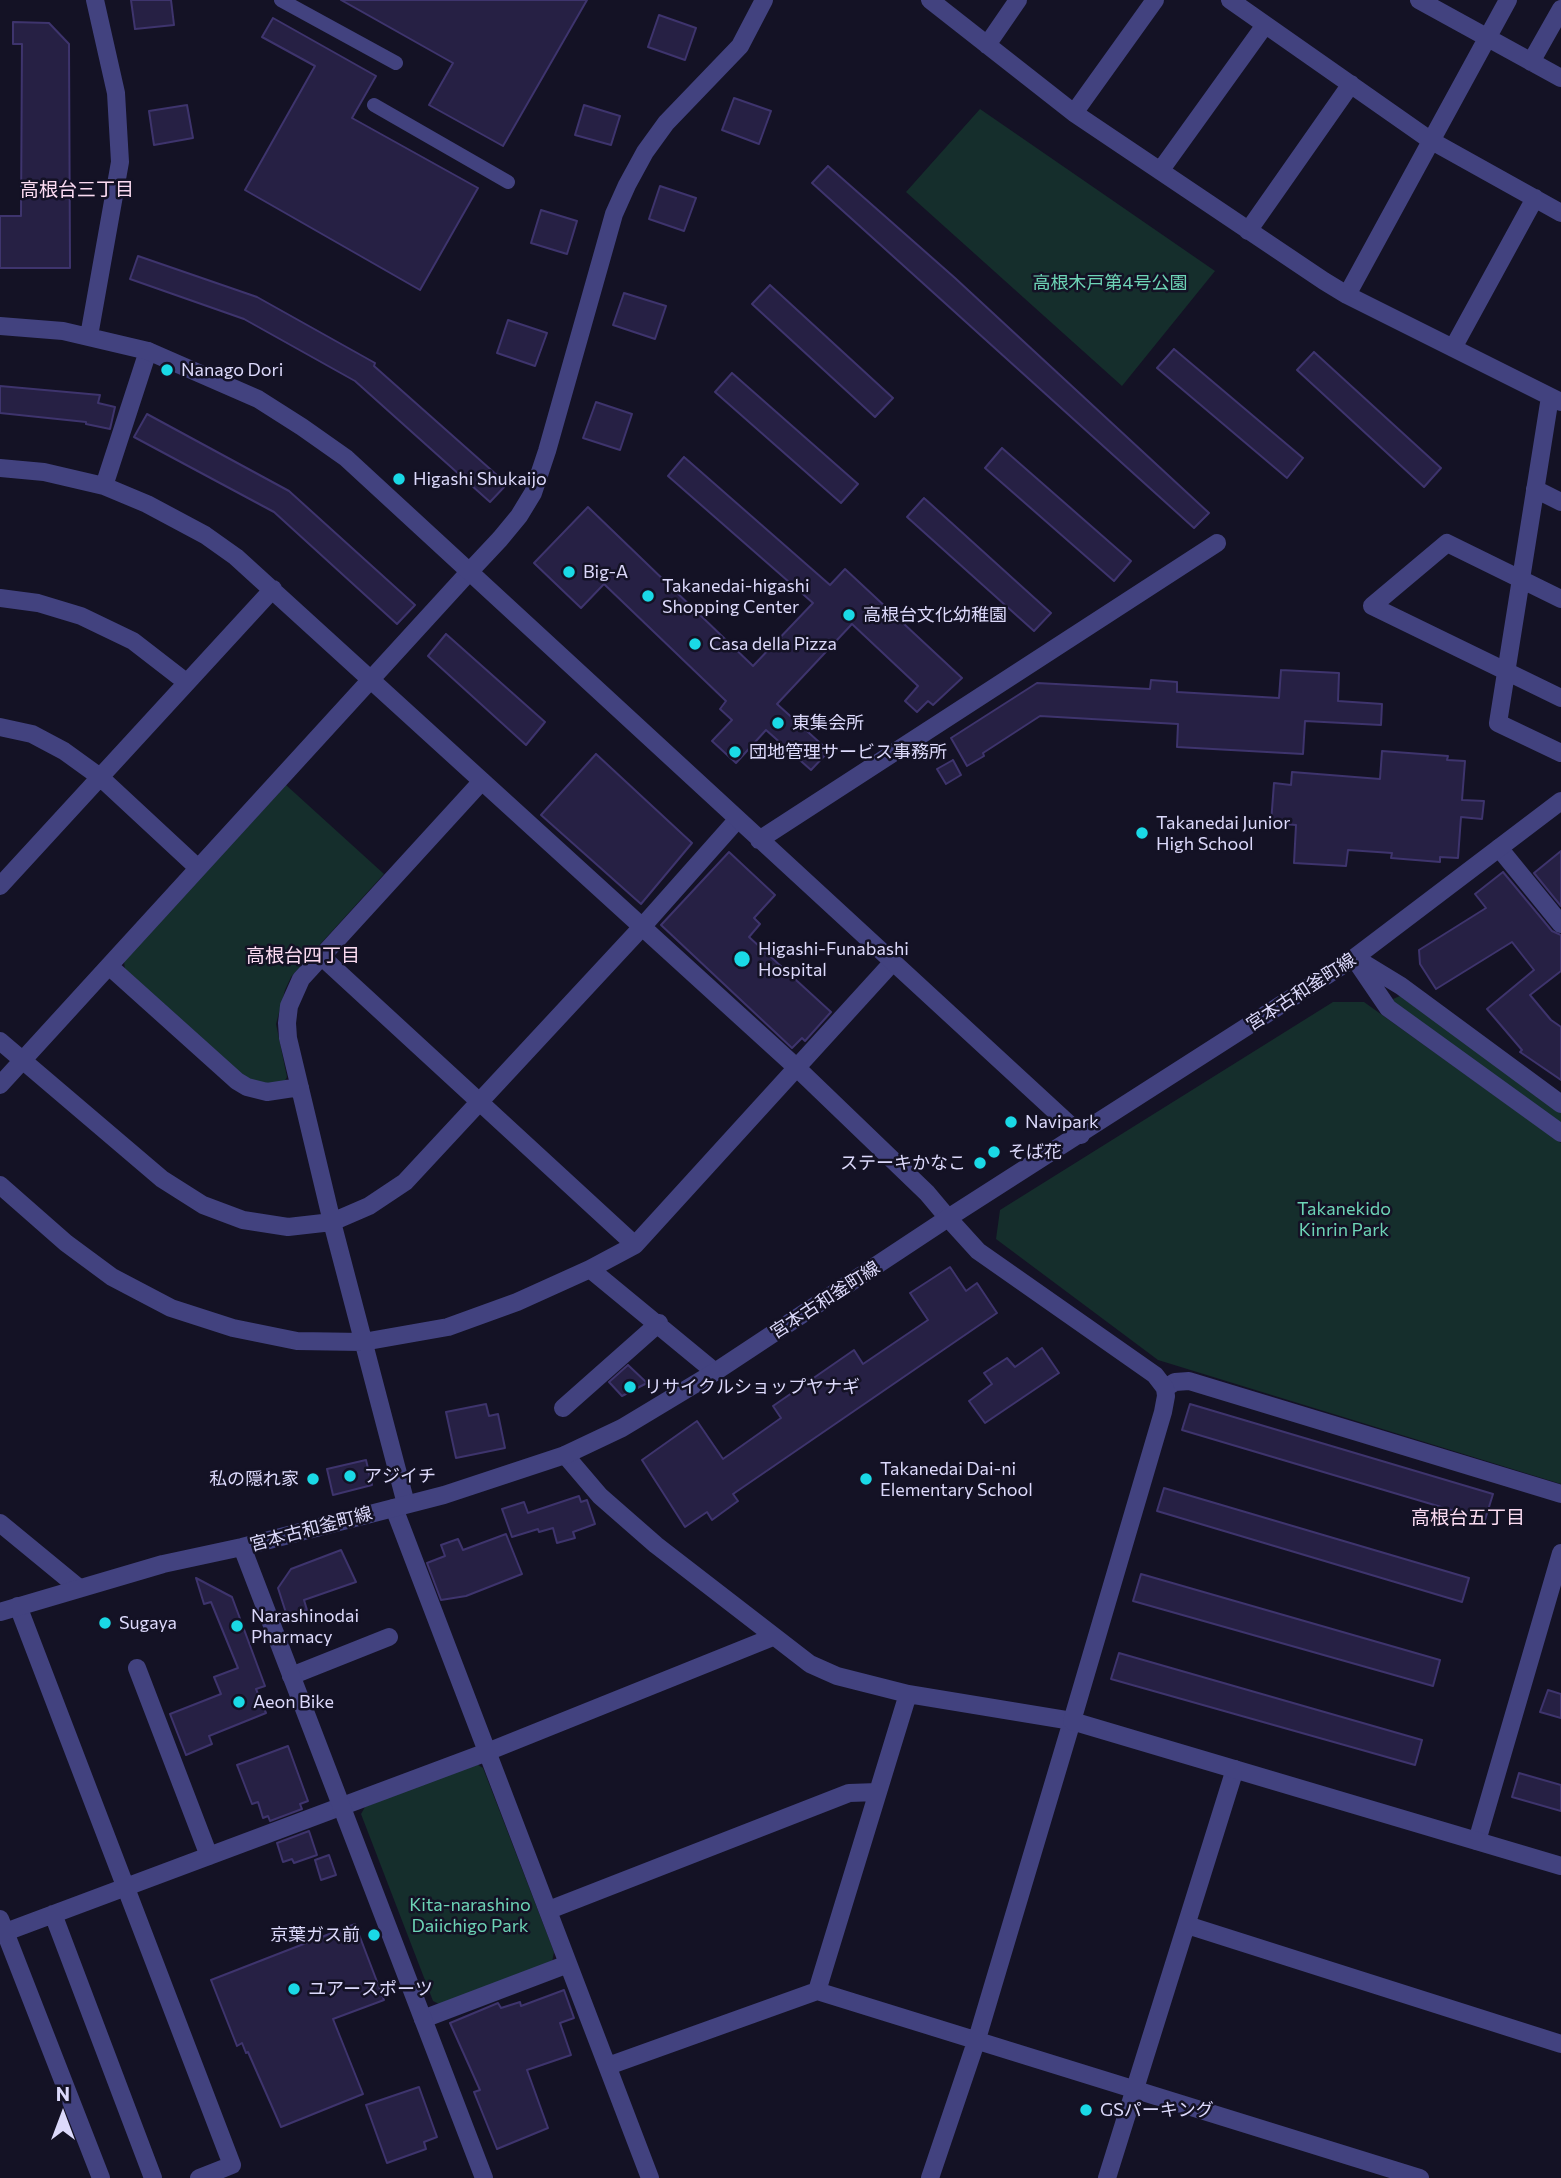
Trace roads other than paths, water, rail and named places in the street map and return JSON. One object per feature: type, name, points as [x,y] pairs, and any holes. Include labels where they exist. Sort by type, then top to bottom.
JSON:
[{"type":"street","points":[[89,336],[120,162],[116,93],[95,0]]},
{"type":"street","points":[[281,0],[396,63]]},
{"type":"street","points":[[0,1085],[470,571],[506,531],[533,493],[551,439],[614,214],[626,185],[666,123],[740,46],[764,0]]},
{"type":"street","points":[[930,0],[1074,113],[1347,295],[1557,398],[1535,489],[1498,723],[1561,753]]},
{"type":"street","points":[[987,45],[1018,0]]},
{"type":"street","points":[[1074,113],[1155,0]]},
{"type":"street","points":[[1230,0],[1430,140],[1561,213]]},
{"type":"street","points":[[1419,0],[1561,78]]},
{"type":"street","points":[[1347,295],[1508,0]]},
{"type":"street","points":[[1531,62],[1561,9]]},
{"type":"street","points":[[1160,172],[1265,25]]},
{"type":"street","points":[[1248,230],[1350,84]]},
{"type":"street","points":[[374,105],[509,182]]},
{"type":"street","points":[[1453,348],[1535,198]]},
{"type":"street","points":[[0,326],[63,331],[148,351],[258,399],[346,458],[891,963],[1081,1135]]},
{"type":"street","points":[[104,486],[148,351]]},
{"type":"street","points":[[0,468],[44,472],[104,486],[147,504],[205,535],[236,556],[796,1068],[927,1193],[978,1251],[1155,1375],[1165,1388],[1163,1412],[1072,1721],[977,2039],[930,2178]]},
{"type":"street","points":[[1535,489],[1561,502]]},
{"type":"street","points":[[759,840],[1217,543]]},
{"type":"street","points":[[1561,599],[1447,543],[1372,606],[1561,698]]},
{"type":"street","points":[[0,886],[273,589]]},
{"type":"street","points":[[0,598],[38,603],[80,616],[133,641],[186,682]]},
{"type":"street","points":[[0,727],[32,734],[64,751],[100,777],[198,868]]},
{"type":"street","points":[[481,781],[301,979],[289,1006],[288,1038],[363,1342],[400,1506],[487,1752],[650,2178]]},
{"type":"street","name":"宮本古和釜町線","points":[[0,1612],[163,1564],[242,1547],[444,1495],[565,1455],[622,1427],[715,1372],[948,1218],[1354,958],[1561,802]]},
{"type":"street","points":[[0,1041],[162,1179],[203,1205],[243,1220],[288,1227],[332,1222],[369,1206],[405,1182],[642,927],[737,820]]},
{"type":"street","points":[[1499,848],[1561,924]]},
{"type":"street","points":[[322,957],[635,1245]]},
{"type":"street","points":[[1354,958],[1401,986],[1561,1104]]},
{"type":"street","points":[[1354,958],[1388,1008],[1561,1133]]},
{"type":"street","points":[[0,1185],[66,1243],[112,1277],[171,1308],[233,1328],[298,1342],[363,1342],[448,1327],[517,1302],[635,1245],[891,963]]},
{"type":"street","points":[[110,965],[237,1081],[247,1087],[267,1092],[300,1087]]},
{"type":"street","points":[[590,1269],[659,1323],[715,1372]]},
{"type":"street","points":[[563,1408],[659,1323]]},
{"type":"street","points":[[1165,1388],[1175,1382],[1189,1381],[1561,1494]]},
{"type":"street","points":[[565,1455],[600,1496],[628,1521],[810,1664],[837,1676],[908,1694],[1072,1721],[1561,1866]]},
{"type":"street","points":[[0,1522],[79,1588]]},
{"type":"street","points":[[242,1547],[484,2178]]},
{"type":"street","points":[[1477,1841],[1561,1553]]},
{"type":"street","points":[[18,1606],[232,2165],[198,2178]]},
{"type":"street","points":[[291,1676],[389,1637]]},
{"type":"street","points":[[101,2178],[2,1928],[52,1914],[487,1752],[774,1637]]},
{"type":"street","points":[[137,1668],[209,1856]]},
{"type":"street","points":[[817,1991],[908,1694]]},
{"type":"street","points":[[1107,2178],[1235,1769]]},
{"type":"street","points":[[549,1910],[849,1793],[878,1792]]},
{"type":"street","points":[[52,1914],[153,2178]]},
{"type":"street","points":[[1187,1925],[1561,2043]]},
{"type":"street","points":[[423,2019],[568,1965]]},
{"type":"street","points":[[608,2066],[817,1991],[1420,2178]]},
{"type":"place","name":"Nanago Dori","points":[[167,370]]},
{"type":"place","name":"Higashi Shukaijo","points":[[399,479]]},
{"type":"place","name":"Big-A","points":[[569,572]]},
{"type":"place","name":"Takanedai-higashi Shopping Center","points":[[648,596]]},
{"type":"place","name":"高根台文化幼稚園","points":[[849,615]]},
{"type":"place","name":"Casa della Pizza","points":[[695,644]]},
{"type":"place","name":"東集会所","points":[[778,723]]},
{"type":"place","name":"団地管理サービス事務所","points":[[735,752]]},
{"type":"place","name":"Takanedai Junior High School","points":[[1142,833]]},
{"type":"place","name":"Higashi-Funabashi Hospital","points":[[742,959]]},
{"type":"place","name":"Navipark","points":[[1011,1122]]},
{"type":"place","name":"そば花","points":[[994,1152]]},
{"type":"place","name":"ステーキかなこ","points":[[980,1163]]},
{"type":"place","name":"リサイクルショップヤナギ","points":[[630,1387]]},
{"type":"place","name":"アジイチ","points":[[350,1476]]},
{"type":"place","name":"私の隠れ家","points":[[313,1479]]},
{"type":"place","name":"Takanedai Dai-ni Elementary School","points":[[866,1479]]},
{"type":"place","name":"Sugaya","points":[[105,1623]]},
{"type":"place","name":"Narashinodai Pharmacy","points":[[237,1626]]},
{"type":"place","name":"Aeon Bike","points":[[239,1702]]},
{"type":"place","name":"京葉ガス前","points":[[374,1935]]},
{"type":"place","name":"ユアースポーツ","points":[[294,1989]]},
{"type":"place","name":"GSパーキング","points":[[1086,2110]]},
{"type":"district","name":"高根台三丁目","points":[[77,190]]},
{"type":"district","name":"高根台四丁目","points":[[303,956]]},
{"type":"district","name":"高根台五丁目","points":[[1468,1518]]},
{"type":"park label","name":"高根木戸第4号公園","points":[[1110,283]]},
{"type":"park label","name":"Takanekido Kinrin Park","points":[[1344,1219]]},
{"type":"park label","name":"Kita-narashino Daiichigo Park","points":[[470,1916]]}]
